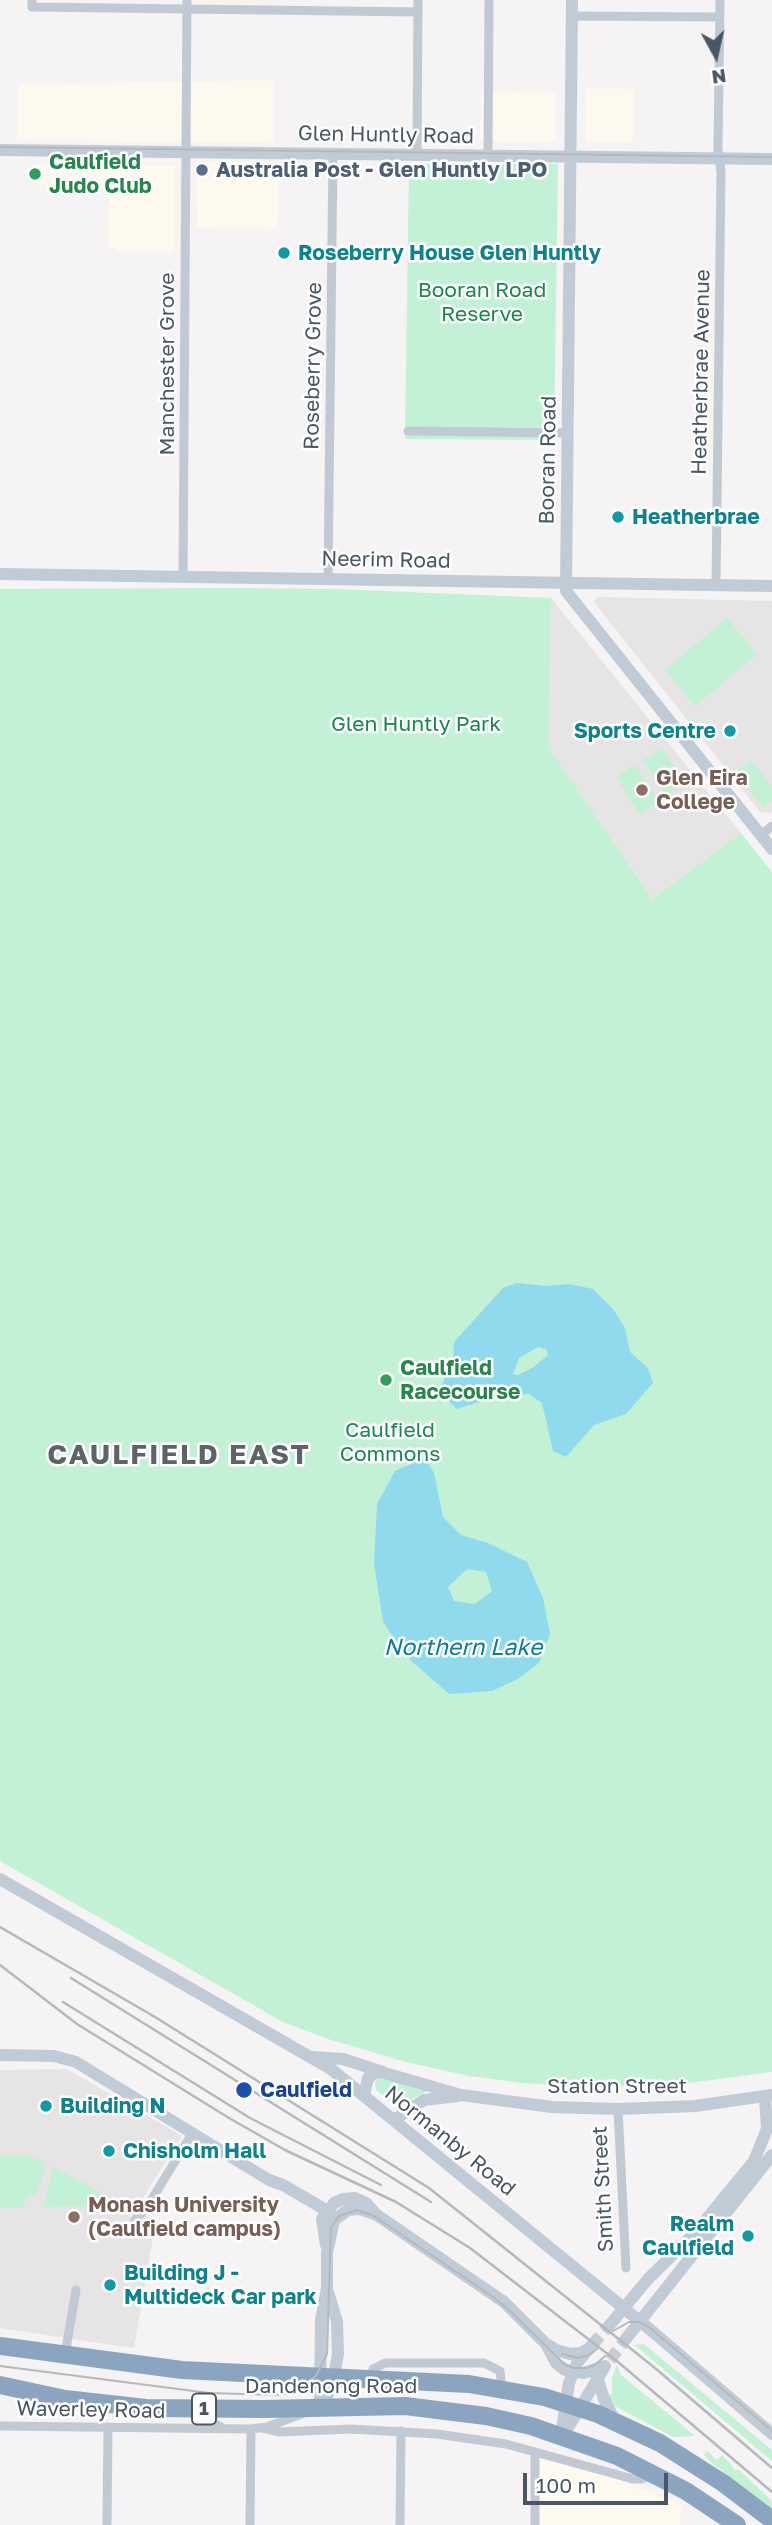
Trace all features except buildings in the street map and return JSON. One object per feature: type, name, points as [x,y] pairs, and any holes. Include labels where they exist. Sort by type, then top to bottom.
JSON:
[{"type":"highway","name":"Dandenong Road","points":[[0,2346],[182,2370],[469,2384],[501,2380],[615,2421],[677,2453],[772,2520]]},
{"type":"highway","points":[[373,2379],[385,2406]]},
{"type":"highway","name":"Dandenong Road","points":[[2,2386],[89,2402],[184,2409],[385,2406],[470,2413],[531,2426],[607,2452],[687,2491],[739,2525]]},
{"type":"highway","points":[[739,2525],[755,2506]]},
{"type":"street","points":[[32,0],[32,7],[187,5],[418,12]]},
{"type":"street","points":[[417,155],[418,0]]},
{"type":"street","points":[[488,156],[489,0]]},
{"type":"street","name":"Booran Road","points":[[565,583],[572,0]]},
{"type":"street","name":"Heatherbrae Avenue","points":[[716,585],[720,0]]},
{"type":"street","name":"Manchester Grove","points":[[183,577],[187,5]]},
{"type":"street","points":[[572,16],[719,17]]},
{"type":"street","name":"Glen Huntly Road","points":[[4,150],[772,159]]},
{"type":"street","name":"Roseberry Grove","points":[[328,579],[333,154]]},
{"type":"street","points":[[408,431],[568,433]]},
{"type":"street","name":"Neerim Road","points":[[0,574],[772,586]]},
{"type":"street","points":[[565,583],[568,596],[772,849]]},
{"type":"street","points":[[761,835],[772,826]]},
{"type":"street","name":"Normanby Road","points":[[0,1879],[312,2057],[364,2095],[772,2434]]},
{"type":"street","points":[[0,2055],[54,2056],[76,2062],[270,2180],[284,2193],[328,2216],[354,2209],[377,2215],[504,2302],[546,2344],[560,2367],[573,2373],[604,2368]]},
{"type":"street","name":"Station Street","points":[[312,2057],[343,2059],[461,2095],[534,2105],[618,2109],[695,2106],[768,2096]]},
{"type":"street","points":[[364,2095],[369,2077],[375,2073],[384,2073]]},
{"type":"street","name":"Station Street","points":[[394,2120],[424,2100],[461,2095]]},
{"type":"street","points":[[608,2327],[657,2270],[695,2233],[754,2161],[766,2129],[768,2096]]},
{"type":"street","name":"Smith Street","points":[[618,2109],[626,2268]]},
{"type":"street","points":[[133,2227],[193,2132]]},
{"type":"street","points":[[625,2340],[772,2155]]},
{"type":"street","points":[[320,2408],[328,2377],[321,2320],[327,2288],[328,2216]]},
{"type":"street","points":[[65,2355],[76,2290]]},
{"type":"street","points":[[546,2344],[570,2354],[581,2353],[592,2346],[573,2373],[573,2405],[562,2436]]},
{"type":"street","points":[[573,2405],[604,2368]]},
{"type":"street","points":[[604,2368],[604,2399],[615,2421]]},
{"type":"street","name":"Waverley Road","points":[[0,2426],[251,2430],[320,2408]]},
{"type":"street","name":"Waverley Road","points":[[184,2409],[224,2429]]},
{"type":"street","points":[[107,2525],[108,2427]]},
{"type":"street","name":"Dandenong Road","points":[[263,2428],[280,2432],[351,2429],[401,2431],[476,2439],[633,2479],[642,2479],[654,2473]]},
{"type":"street","points":[[250,2525],[251,2430]]},
{"type":"street","points":[[400,2525],[401,2431]]},
{"type":"street","points":[[534,2452],[535,2525]]},
{"type":"shaded area","points":[[273,80],[273,143],[17,140],[19,85]]},
{"type":"shaded area","points":[[585,88],[633,89],[633,142],[588,142],[585,139]]},
{"type":"shaded area","points":[[481,91],[556,93],[556,139],[553,142],[480,141]]},
{"type":"shaded area","points":[[196,162],[278,162],[277,229],[197,228]]},
{"type":"shaded area","points":[[33,164],[175,166],[174,252],[117,251],[117,248],[108,248],[109,184],[95,187],[94,184],[33,184]]},
{"type":"shaded area","name":"Glen Eira College","points":[[598,597],[772,601],[772,811],[760,812],[594,602]]},
{"type":"shaded area","name":"Glen Eira College","points":[[551,598],[741,833],[652,899],[548,746]]},
{"type":"shaded area","name":"Monash University (Caulfield campus)","points":[[67,2069],[182,2136],[141,2201],[154,2232],[134,2348],[0,2328],[0,2070]]},
{"type":"shaded area","points":[[542,2451],[681,2504],[680,2525],[538,2525],[535,2452]]},
{"type":"green space","name":"Booran Road Reserve","points":[[409,164],[558,164],[554,440],[405,439]]},
{"type":"green space","name":"Caulfield Racecourse","points":[[0,589],[337,589],[551,598],[548,746],[652,899],[741,833],[772,872],[772,2072],[673,2085],[582,2087],[469,2076],[406,2062],[328,2039],[283,2022],[0,1861]]},
{"type":"green space","points":[[727,618],[757,654],[695,706],[665,670]]},
{"type":"green space","points":[[662,748],[685,783],[666,796],[643,760]]},
{"type":"green space","points":[[751,760],[772,786],[772,801],[763,808],[735,773]]},
{"type":"green space","points":[[635,765],[659,802],[640,814],[616,777]]},
{"type":"green space","points":[[380,2077],[429,2090],[397,2107],[376,2090],[375,2082]]},
{"type":"green space","points":[[0,2156],[27,2156],[46,2162],[37,2194],[26,2197],[22,2208],[0,2208]]},
{"type":"green space","points":[[54,2167],[89,2186],[121,2206],[43,2207]]},
{"type":"green space","points":[[644,2344],[772,2450],[772,2461],[632,2345]]},
{"type":"green space","points":[[617,2365],[621,2375],[695,2436],[673,2437],[613,2405],[608,2395],[612,2394],[612,2378]]},
{"type":"green space","points":[[707,2451],[717,2460],[722,2455],[734,2470],[739,2470],[772,2501],[772,2511],[712,2463],[704,2455]]},
{"type":"water","points":[[517,1283],[546,1286],[569,1284],[593,1289],[613,1309],[625,1328],[630,1352],[648,1368],[653,1383],[626,1414],[594,1425],[566,1457],[553,1451],[542,1403],[529,1394],[498,1396],[457,1409],[448,1400],[441,1386],[453,1363],[454,1342],[503,1288]],"holes":[[[538,1347],[546,1349],[548,1355],[534,1367],[518,1375],[513,1374],[519,1358]]]},
{"type":"water","name":"Northern Lake","points":[[425,1458],[434,1473],[443,1517],[461,1535],[488,1543],[527,1562],[543,1598],[550,1634],[539,1663],[518,1679],[492,1691],[449,1694],[408,1658],[383,1622],[374,1564],[377,1504],[395,1471]],"holes":[[[467,1569],[486,1572],[492,1591],[475,1604],[454,1601],[448,1587]]]},
{"type":"tunnel","points":[[592,2345],[608,2327]]},
{"type":"tunnel","points":[[610,2360],[625,2340]]},
{"type":"tram line","points":[[0,147],[772,157]]},
{"type":"tram line","points":[[0,2366],[209,2393],[277,2395],[296,2391],[316,2376],[327,2354],[331,2227],[339,2216],[357,2210],[374,2216],[493,2297],[564,2364],[573,2368],[587,2368],[605,2356]]},
{"type":"tram line","points":[[613,2331],[629,2322],[639,2322],[649,2327],[772,2431]]},
{"type":"tram line","points":[[562,2354],[578,2358],[597,2349]]},
{"type":"railway","points":[[0,1927],[155,2017],[429,2188],[655,2368],[772,2468]]},
{"type":"railway","points":[[0,1965],[77,2024],[229,2118],[285,2150],[396,2202],[470,2248],[618,2362],[772,2492]]},
{"type":"railway","points":[[71,1978],[431,2202]]},
{"type":"railway","points":[[63,2002],[250,2118],[381,2185]]},
{"type":"place","name":"Australia Post - Glen Huntly LPO","points":[[202,170]]},
{"type":"place","name":"Caulfield Judo Club","points":[[35,174]]},
{"type":"place","name":"Roseberry House Glen Huntly","points":[[284,253]]},
{"type":"place","name":"Heatherbrae","points":[[618,517]]},
{"type":"place","name":"Sports Centre","points":[[730,731]]},
{"type":"place","name":"Glen Eira College","points":[[642,790]]},
{"type":"place","name":"Caulfield Racecourse","points":[[386,1380]]},
{"type":"place","name":"Caulfield","points":[[244,2090]]},
{"type":"place","name":"Building N","points":[[46,2106]]},
{"type":"place","name":"Chisholm Hall","points":[[109,2151]]},
{"type":"place","name":"Monash University (Caulfield campus)","points":[[74,2217]]},
{"type":"place","name":"Realm Caulfield","points":[[748,2236]]},
{"type":"place","name":"Building J - Multideck Car park","points":[[110,2285]]},
{"type":"district","name":"CAULFIELD EAST","points":[[179,1455]]},
{"type":"park label","name":"Glen Huntly Park","points":[[416,724]]},
{"type":"park label","name":"Caulfield Commons","points":[[390,1442]]}]
